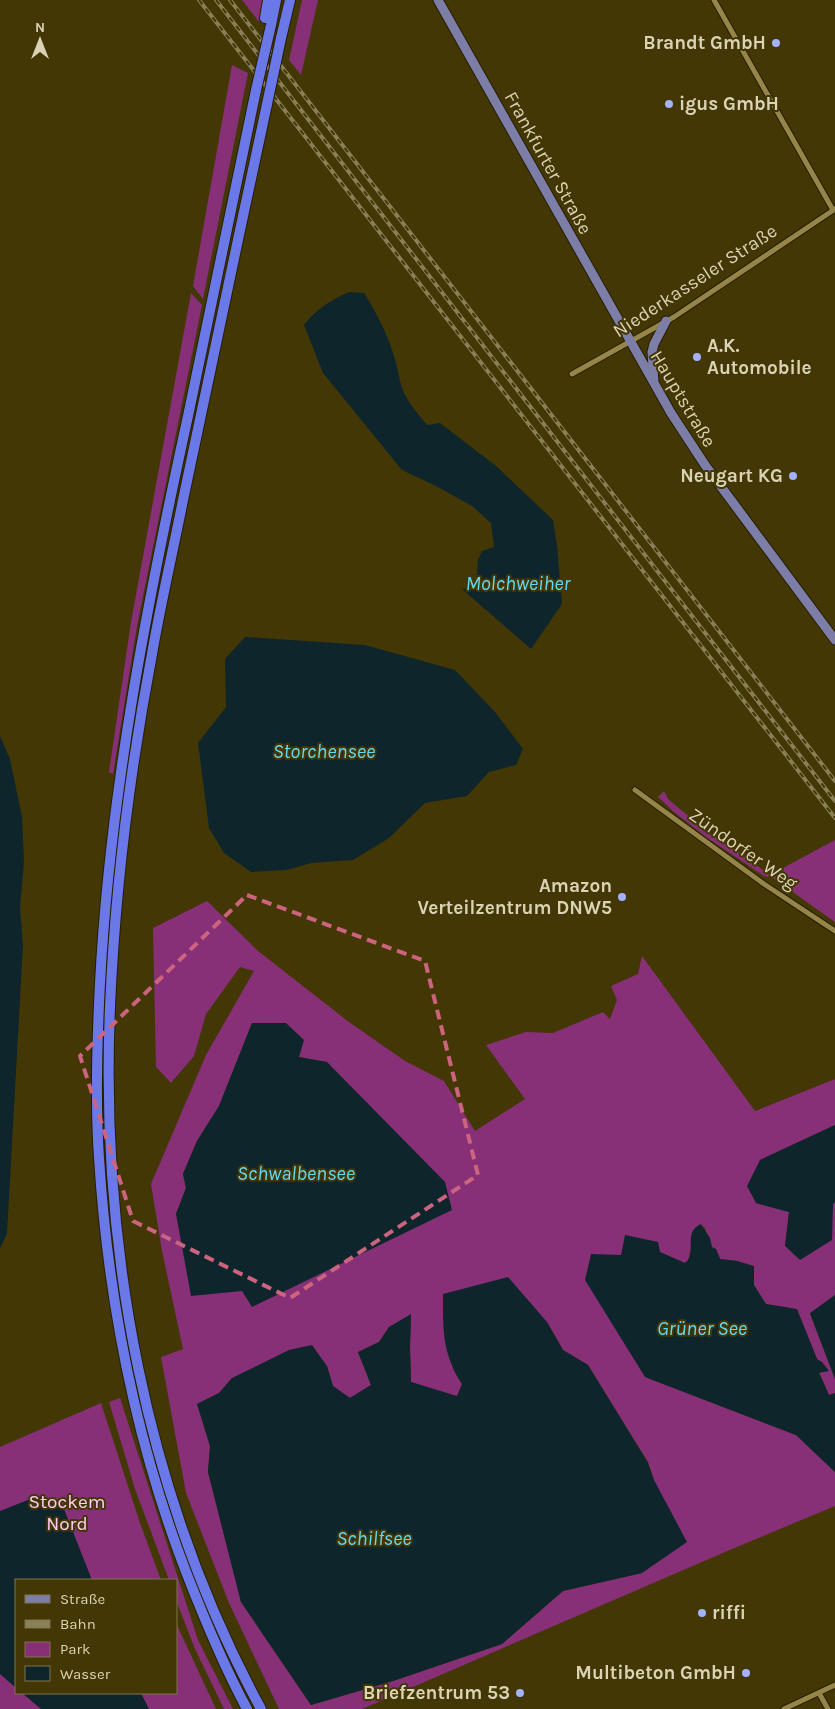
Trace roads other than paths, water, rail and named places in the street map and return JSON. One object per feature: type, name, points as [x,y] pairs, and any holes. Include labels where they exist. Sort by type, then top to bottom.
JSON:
[{"type":"highway","points":[[247,1709],[201,1610],[168,1527],[140,1432],[115,1311],[109,1267],[98,1155],[97,1084],[102,942],[108,875],[116,804],[139,656],[262,62],[268,21],[268,0]]},
{"type":"highway","points":[[268,21],[276,0]]},
{"type":"highway","points":[[261,1709],[212,1607],[180,1523],[154,1439],[126,1310],[110,1155],[110,1009],[120,878],[129,801],[151,655],[290,0]]},
{"type":"main road","name":"Frankfurter Straße","points":[[438,0],[630,342]]},
{"type":"main road","points":[[654,385],[652,352],[666,321]]},
{"type":"main road","name":"Hauptstraße","points":[[630,342],[654,385],[705,465],[835,640]]},
{"type":"street","name":"Niederkasseler Straße","points":[[572,374],[666,321],[834,209],[714,0]]},
{"type":"street","name":"Zündorfer Weg","points":[[635,790],[740,867],[835,931]]},
{"type":"street","points":[[784,1709],[835,1685]]},
{"type":"street","points":[[819,1693],[828,1709]]},
{"type":"water","name":"Molchweiher","points":[[349,292],[364,293],[369,301],[388,339],[405,395],[427,425],[440,423],[496,466],[553,520],[562,604],[531,649],[462,589],[476,586],[478,560],[482,551],[494,547],[491,523],[472,506],[402,470],[323,373],[304,325],[324,306]]},
{"type":"water","name":"Storchensee","points":[[245,637],[365,645],[455,670],[495,712],[523,749],[516,765],[489,772],[467,796],[425,803],[389,838],[353,860],[311,863],[287,870],[251,872],[224,853],[209,828],[198,743],[226,707],[225,659]]},
{"type":"water","points":[[0,736],[10,759],[22,817],[24,862],[20,908],[23,945],[7,1234],[0,1248]]},
{"type":"water","name":"Schwalbensee","points":[[252,1023],[286,1023],[304,1040],[299,1057],[327,1062],[445,1182],[452,1210],[252,1307],[242,1291],[191,1296],[176,1214],[186,1188],[183,1174],[197,1141],[219,1106]]},
{"type":"water","points":[[835,1125],[835,1202],[833,1204],[832,1240],[800,1260],[785,1246],[789,1212],[756,1203],[747,1186],[760,1160]]},
{"type":"water","name":"Grüner See","points":[[701,1224],[720,1259],[754,1266],[754,1285],[766,1304],[797,1309],[817,1359],[829,1371],[819,1373],[829,1395],[835,1393],[835,1472],[796,1435],[645,1377],[585,1280],[591,1254],[621,1255],[625,1235],[658,1242],[660,1252],[685,1263],[689,1259],[692,1232]]},
{"type":"water","name":"Schilfsee","points":[[508,1277],[547,1322],[563,1350],[588,1365],[648,1463],[654,1480],[687,1542],[642,1573],[563,1591],[502,1644],[393,1681],[311,1705],[241,1602],[208,1472],[210,1446],[197,1404],[219,1393],[232,1378],[289,1350],[312,1345],[327,1366],[333,1386],[350,1398],[371,1385],[358,1352],[379,1342],[389,1327],[411,1314],[411,1382],[457,1396],[462,1384],[455,1373],[447,1351],[444,1330],[443,1294]]},
{"type":"water","points":[[835,1295],[835,1379],[810,1313]]},
{"type":"water","points":[[38,1496],[64,1509],[92,1579],[15,1579],[15,1687],[0,1674],[0,1511]]},
{"type":"water","points":[[23,1694],[142,1694],[149,1709],[41,1709]]},
{"type":"railway","points":[[199,0],[835,818]]},
{"type":"railway","points":[[216,0],[835,801]]},
{"type":"railway","points":[[230,0],[835,781]]},
{"type":"place","name":"Brandt GmbH","points":[[776,43]]},
{"type":"place","name":"igus GmbH","points":[[669,104]]},
{"type":"place","name":"A.K. Automobile","points":[[697,357]]},
{"type":"place","name":"Neugart KG","points":[[793,476]]},
{"type":"place","name":"Amazon Verteilzentrum DNW5","points":[[622,897]]},
{"type":"place","name":"riffi","points":[[702,1613]]},
{"type":"place","name":"Multibeton GmbH","points":[[746,1673]]},
{"type":"place","name":"Briefzentrum 53","points":[[520,1693]]},
{"type":"park label","name":"Stockem Nord","points":[[67,1513]]}]
